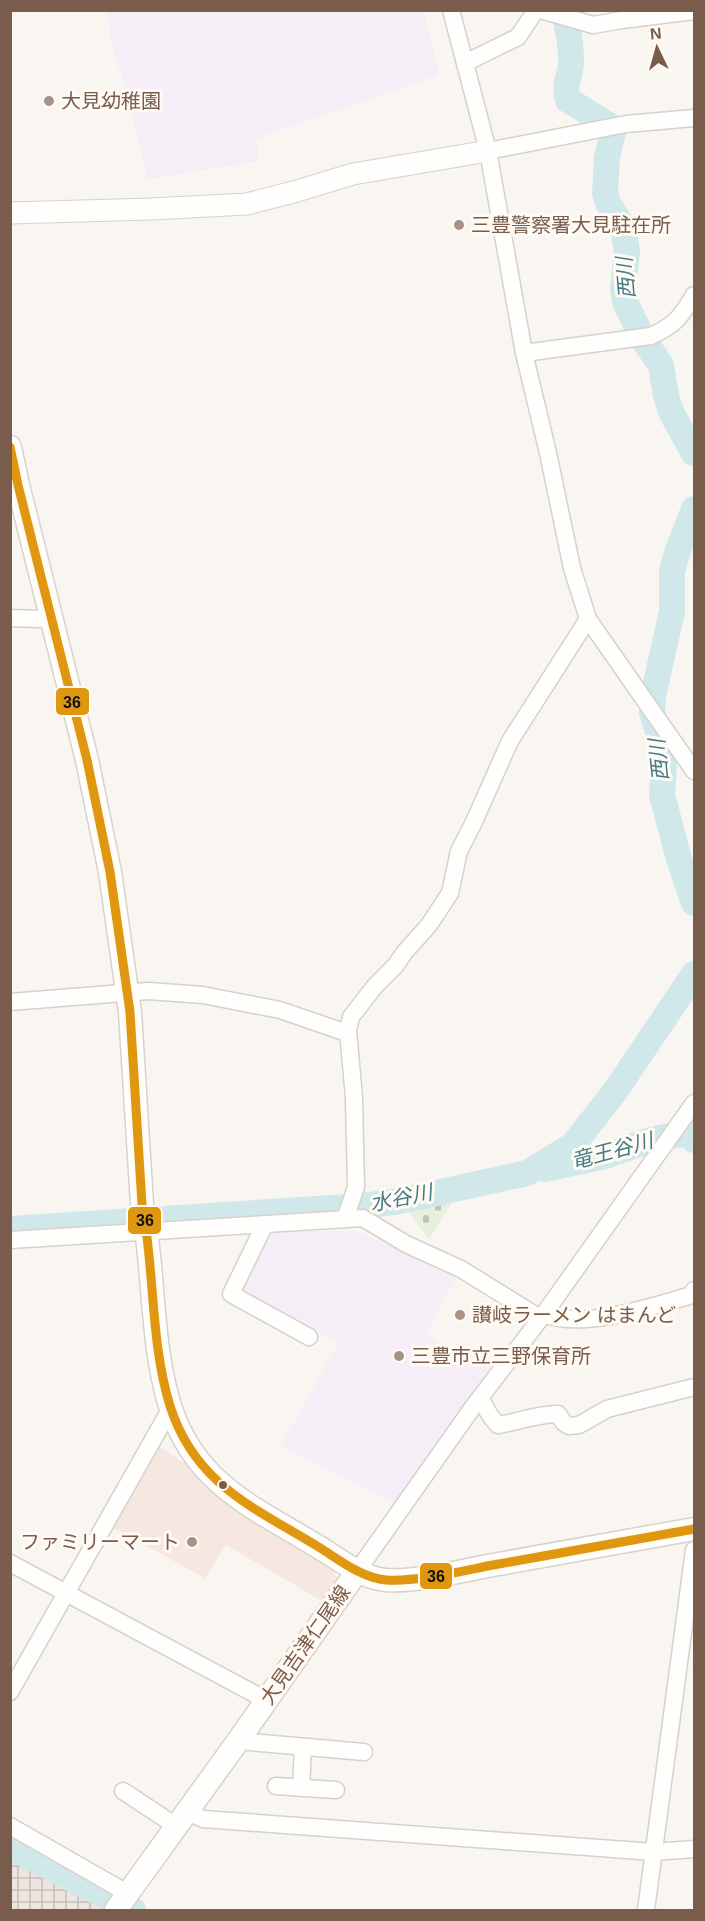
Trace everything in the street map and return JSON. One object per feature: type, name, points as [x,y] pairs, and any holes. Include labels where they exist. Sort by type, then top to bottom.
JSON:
[{"type":"main road","points":[[10,447],[102,830],[127,992],[142,1204],[148,1232],[157,1354],[171,1408],[183,1437],[197,1460],[218,1483],[251,1508],[358,1570]]},
{"type":"main road","name":"大見吉津仁尾線","points":[[122,1901],[358,1570],[384,1580],[402,1580],[694,1529]]},
{"type":"street","points":[[451,10],[488,151],[524,353],[572,568],[588,619],[694,771]]},
{"type":"street","points":[[465,63],[518,37],[536,10]]},
{"type":"street","points":[[542,10],[593,25],[694,12]]},
{"type":"street","points":[[10,213],[247,204],[353,174],[626,124],[694,118]]},
{"type":"street","points":[[524,353],[651,336],[668,328],[682,315],[694,295]]},
{"type":"street","points":[[10,618],[39,619]]},
{"type":"street","points":[[345,1219],[356,1186],[354,1098],[348,1030],[351,1017],[429,924],[450,893],[459,851],[510,741],[588,619]]},
{"type":"street","points":[[10,1002],[148,991],[203,995],[280,1010],[341,1031],[348,1030]]},
{"type":"street","points":[[358,1570],[694,1103]]},
{"type":"street","points":[[10,1240],[363,1218],[406,1244],[461,1269],[542,1316],[567,1318],[613,1316],[694,1298]]},
{"type":"street","points":[[266,1224],[231,1294],[309,1337]]},
{"type":"street","points":[[480,1398],[498,1425],[545,1414],[558,1414],[569,1426],[579,1425],[607,1409],[694,1387]]},
{"type":"street","points":[[10,1692],[171,1408]]},
{"type":"street","points":[[646,1911],[694,1550]]},
{"type":"street","points":[[10,1563],[266,1701]]},
{"type":"street","points":[[238,1741],[364,1752]]},
{"type":"street","points":[[301,1788],[303,1747]]},
{"type":"street","points":[[276,1786],[336,1790]]},
{"type":"street","points":[[123,1791],[181,1819],[654,1852],[694,1849]]},
{"type":"street","points":[[10,1826],[122,1901]]},
{"type":"shaded area","points":[[106,11],[423,11],[439,75],[255,139],[260,161],[148,179]]},
{"type":"shaded area","name":"三豊市立三野保育所","points":[[271,1231],[356,1231],[429,1261],[457,1276],[426,1336],[493,1368],[395,1504],[281,1446],[338,1343],[237,1289]]},
{"type":"shaded area","points":[[156,1444],[189,1466],[210,1491],[236,1512],[331,1566],[339,1582],[324,1602],[226,1545],[205,1578],[112,1527]]},
{"type":"shaded area","points":[[10,1857],[109,1910],[11,1910]]},
{"type":"green space","points":[[453,1201],[429,1239],[409,1213]]},
{"type":"waterway","name":"西川","points":[[564,10],[571,57],[566,85],[568,100],[612,127],[613,131],[607,158],[605,193],[608,203],[623,226],[627,252],[623,287],[625,302],[643,339],[661,365],[666,396],[672,414],[694,453]]},
{"type":"waterway","name":"西川","points":[[694,509],[672,571],[672,611],[653,696],[652,712],[661,741],[664,764],[662,795],[679,859],[694,903]]},
{"type":"waterway","name":"水谷川","points":[[10,1229],[363,1206],[400,1201],[527,1173],[573,1145],[616,1090],[694,974]]},
{"type":"waterway","points":[[686,1133],[694,1129]]},
{"type":"waterway","name":"竜王谷川","points":[[545,1169],[605,1156],[650,1140],[686,1133],[694,1140]]},
{"type":"waterway","points":[[10,1847],[133,1910]]},
{"type":"transit line","name":"36","points":[[10,447],[87,760],[110,872],[130,1012],[142,1204],[159,1356],[170,1406],[181,1433],[195,1455],[229,1491],[350,1567],[367,1576],[386,1580],[439,1576],[694,1529]]},
{"type":"place","name":"大見幼稚園","points":[[49,101]]},
{"type":"place","name":"三豊警察署大見駐在所","points":[[459,225]]},
{"type":"place","name":"讃岐ラーメン はまんど","points":[[460,1315]]},
{"type":"place","name":"三豊市立三野保育所","points":[[399,1356]]},
{"type":"place","name":"ファミリーマート","points":[[192,1542]]}]
